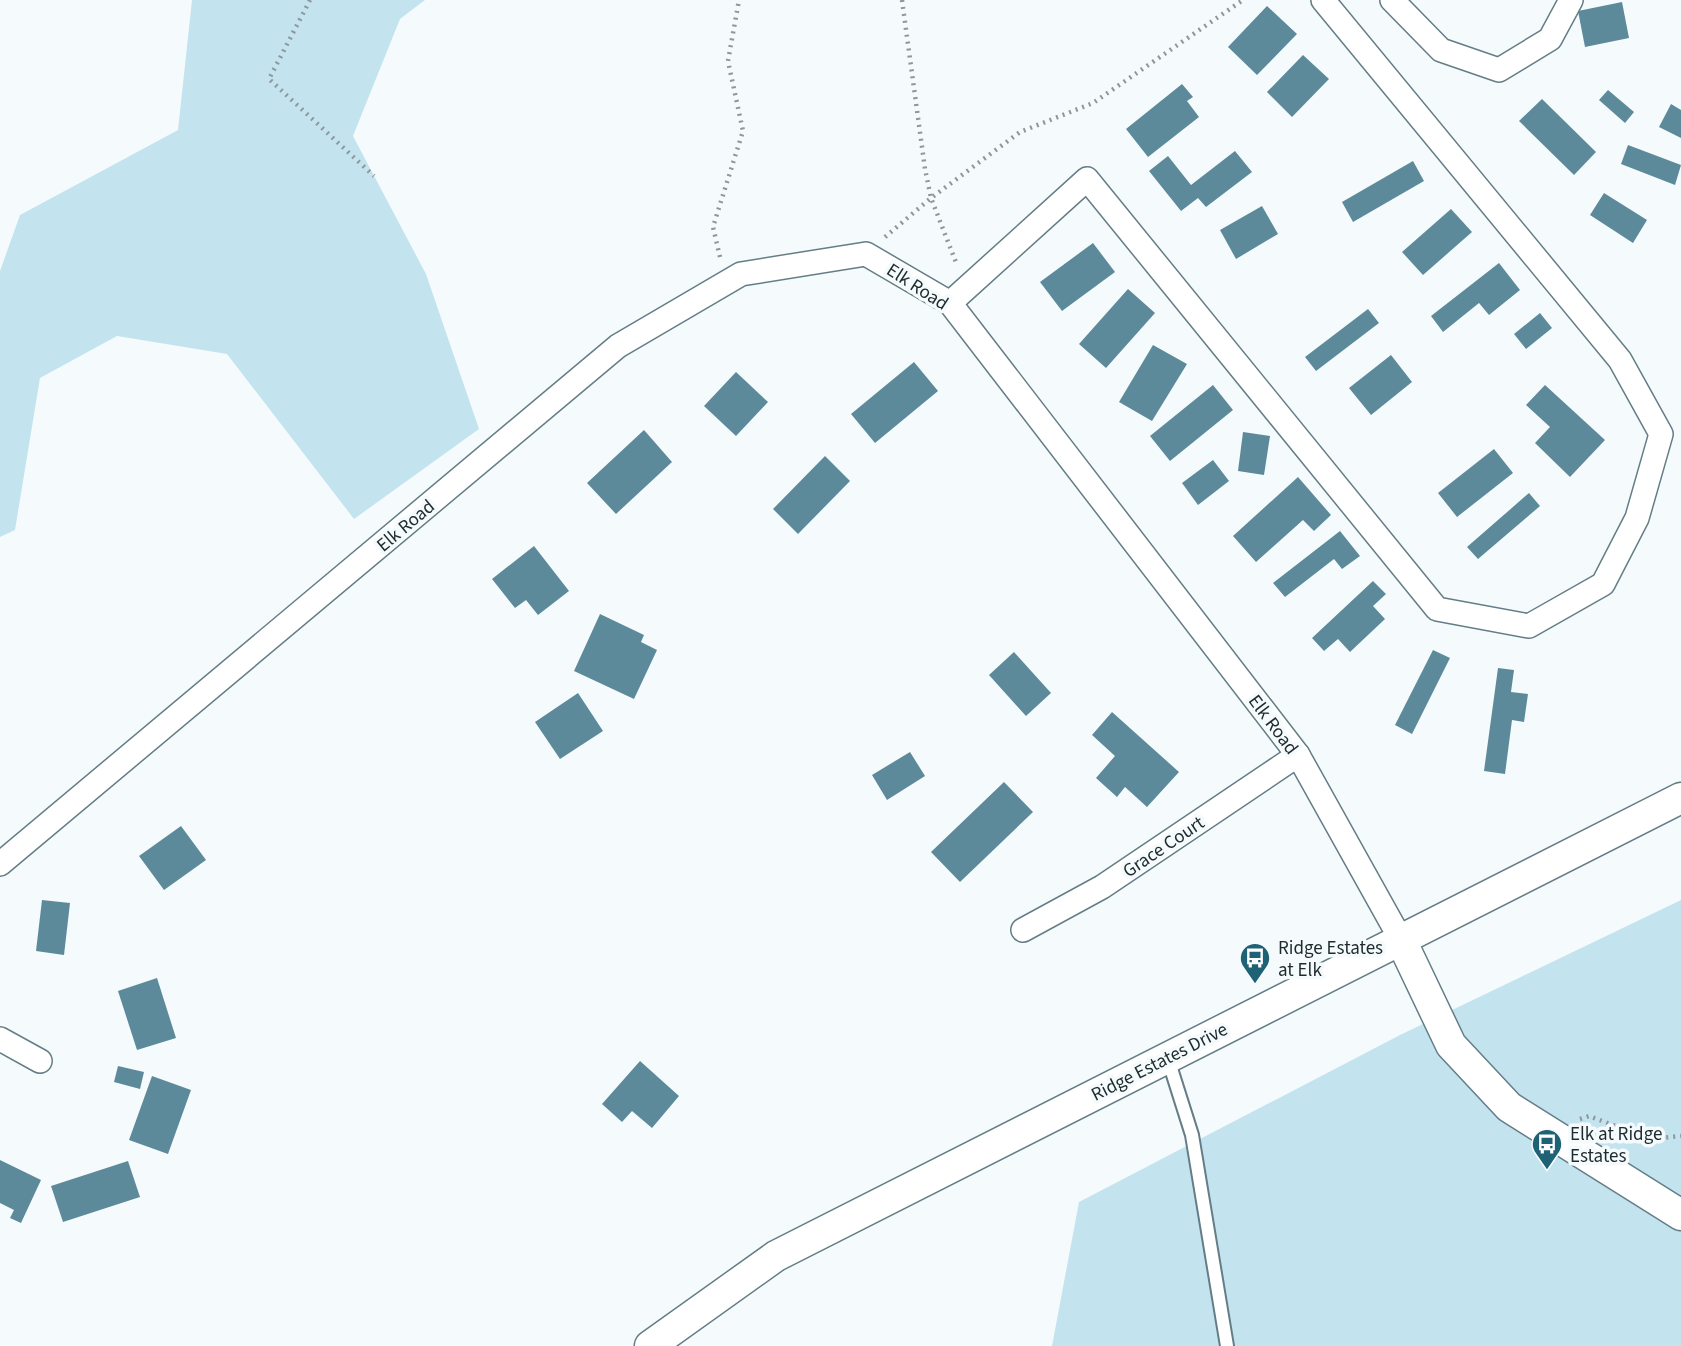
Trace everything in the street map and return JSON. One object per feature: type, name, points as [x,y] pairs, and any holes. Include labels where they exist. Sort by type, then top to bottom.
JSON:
[{"type":"street","points":[[958,296],[1087,178],[1437,609],[1529,626],[1603,584],[1637,518],[1661,433],[1620,360],[1323,0]]},
{"type":"street","points":[[1392,0],[1441,50],[1499,70],[1549,39],[1571,0]]},
{"type":"street","name":"Elk Road","points":[[0,864],[618,346],[741,274],[866,254],[958,296],[1298,755],[1400,938],[1451,1045],[1509,1107],[1681,1215]]},
{"type":"street","name":"Grace Court","points":[[1023,930],[1102,887],[1298,755]]},
{"type":"street","name":"Ridge Estates Drive","points":[[650,1346],[776,1256],[1681,797]]},
{"type":"street","points":[[0,1038],[40,1061]]},
{"type":"lane","points":[[1167,1057],[1192,1135],[1227,1346]]},
{"type":"path","points":[[310,0],[269,79],[374,176]]},
{"type":"path","points":[[727,281],[713,228],[743,131],[728,61],[738,0]]},
{"type":"path","points":[[902,0],[931,198],[958,296]]},
{"type":"path","points":[[866,254],[931,198],[1020,132],[1093,103],[1243,0]]},
{"type":"path","points":[[1546,1130],[1589,1116],[1650,1139],[1681,1136]]},
{"type":"shaded area","points":[[192,0],[425,0],[400,19],[353,136],[426,274],[479,429],[354,519],[227,354],[117,336],[40,378],[15,530],[0,537],[0,271],[20,215],[178,130]]},
{"type":"shaded area","points":[[1681,900],[1681,1346],[1052,1346],[1079,1202],[1400,1035]]},
{"type":"building","points":[[1622,2],[1629,38],[1585,47],[1578,11]]},
{"type":"building","points":[[1267,6],[1297,34],[1257,75],[1228,47]]},
{"type":"building","points":[[1303,55],[1329,79],[1292,117],[1267,92]]},
{"type":"building","points":[[1182,84],[1193,97],[1187,101],[1199,117],[1148,157],[1126,129]]},
{"type":"building","points":[[1608,90],[1634,112],[1625,123],[1599,100]]},
{"type":"building","points":[[1542,99],[1596,152],[1574,175],[1519,121]]},
{"type":"building","points":[[1671,104],[1681,110],[1681,138],[1659,127]]},
{"type":"building","points":[[1628,145],[1681,165],[1675,185],[1621,164]]},
{"type":"building","points":[[1235,151],[1252,172],[1206,207],[1198,198],[1181,211],[1149,171],[1168,156],[1191,185]]},
{"type":"building","points":[[1413,161],[1424,181],[1353,222],[1342,202]]},
{"type":"building","points":[[1604,193],[1647,220],[1633,243],[1590,215]]},
{"type":"building","points":[[1262,206],[1278,234],[1236,259],[1220,230]]},
{"type":"building","points":[[1451,209],[1472,232],[1423,275],[1402,252]]},
{"type":"building","points":[[1093,243],[1115,272],[1062,311],[1040,282]]},
{"type":"building","points":[[1499,263],[1520,290],[1489,315],[1479,303],[1443,332],[1431,316]]},
{"type":"building","points":[[1128,289],[1155,313],[1106,368],[1079,344]]},
{"type":"building","points":[[1368,309],[1379,323],[1316,371],[1305,357]]},
{"type":"building","points":[[1540,313],[1552,328],[1526,349],[1514,334]]},
{"type":"building","points":[[1153,345],[1187,364],[1152,421],[1119,402]]},
{"type":"building","points":[[1391,355],[1412,382],[1371,415],[1349,388]]},
{"type":"building","points":[[914,362],[938,391],[875,443],[851,414]]},
{"type":"building","points":[[736,372],[768,402],[736,436],[704,406]]},
{"type":"building","points":[[1213,385],[1233,410],[1170,461],[1150,436]]},
{"type":"building","points":[[1545,385],[1605,440],[1570,477],[1535,443],[1550,427],[1526,405]]},
{"type":"building","points":[[644,430],[672,462],[616,514],[587,483]]},
{"type":"building","points":[[1243,432],[1270,436],[1264,475],[1238,471]]},
{"type":"building","points":[[1494,449],[1513,473],[1457,517],[1438,493]]},
{"type":"building","points":[[825,456],[850,481],[798,534],[773,509]]},
{"type":"building","points":[[1213,460],[1229,481],[1198,505],[1182,483]]},
{"type":"building","points":[[1298,477],[1331,515],[1314,531],[1303,520],[1256,562],[1233,536]]},
{"type":"building","points":[[1529,493],[1540,506],[1478,559],[1467,547]]},
{"type":"building","points":[[1340,531],[1360,556],[1342,569],[1334,559],[1285,597],[1273,583]]},
{"type":"building","points":[[534,546],[569,591],[538,615],[526,600],[515,608],[492,579]]},
{"type":"building","points":[[1373,581],[1386,594],[1373,606],[1385,619],[1350,652],[1338,639],[1324,651],[1312,638]]},
{"type":"building","points":[[600,614],[644,635],[641,642],[657,650],[634,699],[574,671]]},
{"type":"building","points":[[1433,650],[1450,658],[1412,734],[1395,725]]},
{"type":"building","points":[[1014,652],[1051,693],[1026,716],[989,675]]},
{"type":"building","points":[[1498,668],[1514,670],[1511,692],[1528,694],[1524,722],[1512,720],[1505,774],[1484,771]]},
{"type":"building","points":[[578,693],[603,731],[560,759],[535,722]]},
{"type":"building","points":[[1112,712],[1179,772],[1147,807],[1125,787],[1117,797],[1096,778],[1115,756],[1092,735]]},
{"type":"building","points":[[910,752],[925,776],[887,800],[872,775]]},
{"type":"building","points":[[1004,782],[1033,812],[960,882],[931,852]]},
{"type":"building","points":[[181,826],[206,860],[164,890],[139,856]]},
{"type":"building","points":[[42,900],[70,903],[64,955],[36,951]]},
{"type":"building","points":[[157,978],[176,1038],[137,1050],[118,991]]},
{"type":"building","points":[[640,1061],[679,1096],[652,1128],[632,1111],[622,1122],[602,1104]]},
{"type":"building","points":[[118,1066],[144,1072],[140,1089],[114,1082]]},
{"type":"building","points":[[152,1076],[191,1090],[168,1154],[129,1140]]},
{"type":"building","points":[[0,1160],[41,1180],[21,1223],[10,1218],[14,1210],[0,1203]]},
{"type":"building","points":[[128,1161],[140,1197],[63,1222],[51,1186]]},
{"type":"place","name":"Ridge Estates at Elk","points":[[1255,985]]},
{"type":"place","name":"Elk at Ridge Estates","points":[[1547,1171]]}]
